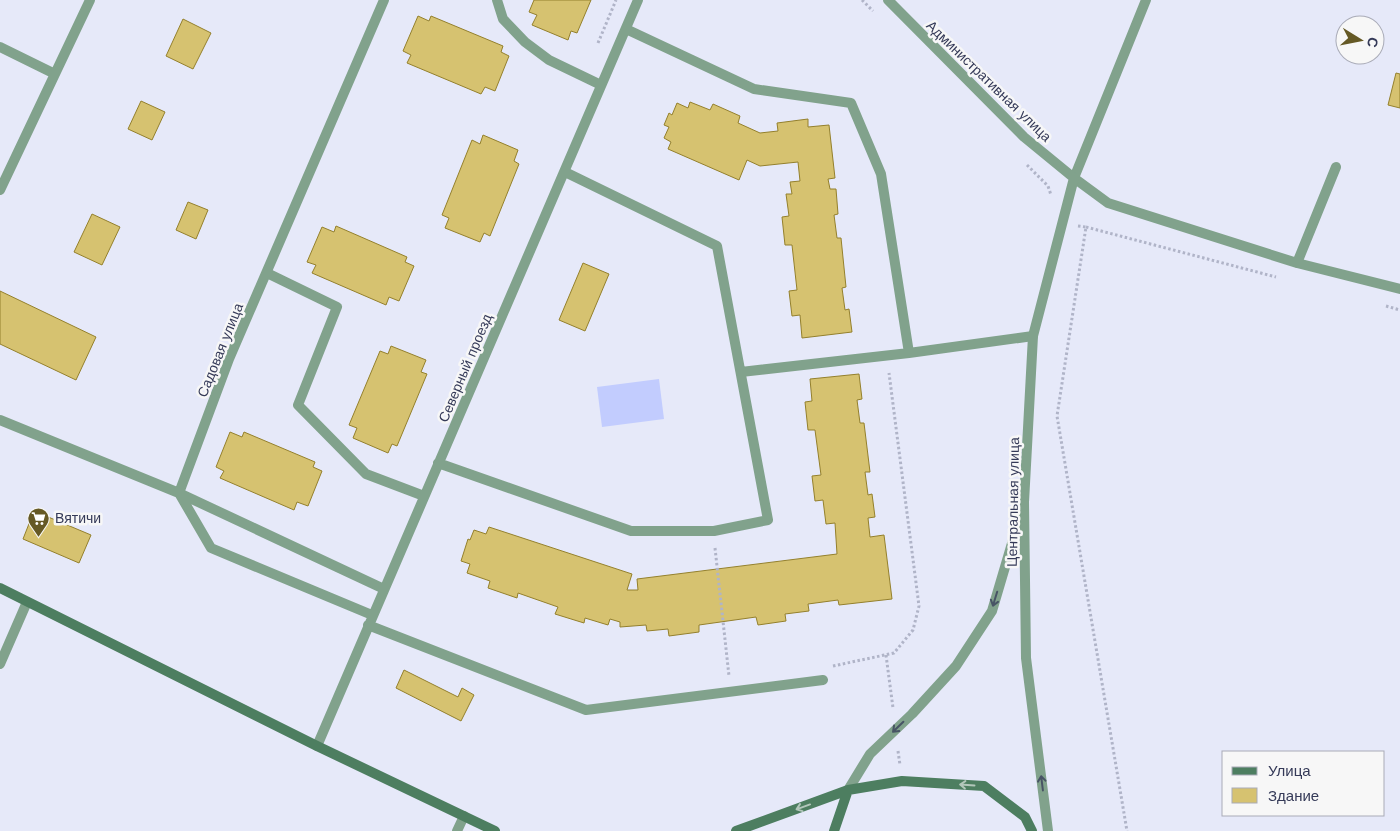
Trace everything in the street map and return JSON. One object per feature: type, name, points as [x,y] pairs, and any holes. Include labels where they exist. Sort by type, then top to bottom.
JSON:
[{"type":"main road","points":[[0,588],[317,746],[495,831]]},
{"type":"main road","points":[[736,831],[848,790],[902,780],[984,786],[1025,817],[1032,831]]},
{"type":"main road","points":[[834,831],[848,790]]},
{"type":"street","points":[[0,190],[90,0]]},
{"type":"street","name":"Садовая улица","points":[[179,493],[229,360],[384,0]]},
{"type":"street","points":[[498,0],[503,19],[524,42],[549,60],[602,85]]},
{"type":"street","name":"Северный проезд","points":[[317,746],[638,0]]},
{"type":"street","name":"Административная улица","points":[[888,0],[1024,137],[1108,203],[1297,263],[1400,289]]},
{"type":"street","name":"Центральная улица","points":[[1048,831],[1026,658],[1024,502],[1034,336],[1074,178],[1146,0]]},
{"type":"street","points":[[626,29],[754,88],[851,103],[881,174],[909,353]]},
{"type":"street","points":[[0,47],[55,74]]},
{"type":"street","points":[[1297,263],[1336,167]]},
{"type":"street","points":[[438,463],[631,531],[714,531],[768,520],[718,246],[565,172]]},
{"type":"street","points":[[267,273],[337,307],[298,405],[366,474],[424,496]]},
{"type":"street","points":[[740,372],[909,353],[1034,336]]},
{"type":"street","points":[[0,420],[179,493],[384,589]]},
{"type":"street","points":[[179,493],[211,548],[370,620],[586,710],[823,680]]},
{"type":"street","points":[[848,790],[870,754],[912,714],[956,666],[992,611],[1024,502]]},
{"type":"street","points":[[0,664],[27,602]]},
{"type":"street","points":[[457,831],[464,816]]},
{"type":"path","points":[[584,76],[616,0]]},
{"type":"path","points":[[1062,223],[1086,227],[1276,277]]},
{"type":"path","points":[[1086,227],[1057,416],[1127,831]]},
{"type":"path","points":[[1381,305],[1400,310]]},
{"type":"path","points":[[823,680],[823,668],[894,653],[913,630],[919,606],[887,355]]},
{"type":"path","points":[[714,531],[730,691]]},
{"type":"shaded area","points":[[659,379],[664,419],[602,427],[597,387]]},
{"type":"building","points":[[534,0],[591,0],[577,33],[571,31],[568,40],[532,25],[537,15],[529,12]]},
{"type":"building","points":[[418,16],[429,21],[431,16],[503,46],[501,52],[509,56],[495,91],[485,87],[481,94],[407,63],[411,55],[403,51]]},
{"type":"building","points":[[183,19],[211,33],[193,69],[166,56]]},
{"type":"building","points":[[1396,73],[1400,74],[1400,108],[1388,105]]},
{"type":"building","points":[[141,101],[165,112],[152,140],[128,129]]},
{"type":"building","points":[[690,102],[710,110],[713,104],[740,116],[738,123],[760,133],[778,131],[777,123],[808,119],[808,127],[829,125],[835,178],[828,179],[830,189],[836,189],[838,214],[834,215],[837,238],[841,238],[846,287],[842,288],[845,310],[849,309],[852,332],[802,338],[800,315],[792,316],[789,291],[797,290],[792,245],[785,245],[782,217],[789,216],[786,194],[792,194],[790,182],[800,181],[798,162],[760,166],[747,160],[739,180],[668,149],[671,142],[664,138],[669,127],[664,125],[669,113],[672,115],[677,103],[688,108]]},
{"type":"building","points":[[483,135],[518,150],[514,161],[519,164],[490,236],[484,233],[480,242],[445,228],[449,218],[442,215],[472,140],[480,144]]},
{"type":"building","points":[[188,202],[208,210],[196,239],[176,230]]},
{"type":"building","points":[[92,214],[120,227],[102,265],[74,252]]},
{"type":"building","points":[[336,226],[407,257],[405,262],[414,266],[399,301],[389,297],[386,305],[312,273],[316,265],[307,262],[322,227],[334,232]]},
{"type":"building","points":[[583,263],[609,274],[585,331],[559,320]]},
{"type":"building","points":[[0,291],[96,337],[76,380],[0,344]]},
{"type":"building","points":[[391,346],[426,360],[421,372],[427,374],[397,446],[392,444],[388,453],[353,438],[357,428],[349,425],[380,351],[388,354]]},
{"type":"building","points":[[859,374],[862,399],[857,400],[860,423],[864,423],[870,472],[865,472],[868,495],[872,494],[875,517],[868,518],[870,537],[884,535],[892,599],[839,605],[838,600],[808,604],[809,611],[785,614],[786,621],[758,625],[756,617],[699,625],[699,632],[669,636],[668,629],[647,631],[646,625],[620,627],[620,622],[610,619],[608,625],[585,618],[584,623],[555,614],[558,607],[518,593],[517,598],[488,588],[490,581],[467,573],[470,564],[461,561],[468,539],[470,540],[474,530],[486,534],[489,527],[632,574],[627,590],[638,590],[637,579],[837,554],[835,523],[826,524],[823,500],[815,501],[812,476],[821,475],[815,430],[808,430],[805,402],[812,401],[810,379]]},
{"type":"building","points":[[230,432],[242,437],[244,432],[315,462],[313,467],[322,471],[308,506],[297,502],[294,510],[220,478],[224,471],[216,467]]},
{"type":"building","points":[[34,511],[91,535],[79,563],[23,539]]},
{"type":"building","points":[[404,670],[458,697],[462,688],[474,695],[461,721],[396,688]]},
{"type":"place","name":"Вятичи","points":[[39,537]]}]
